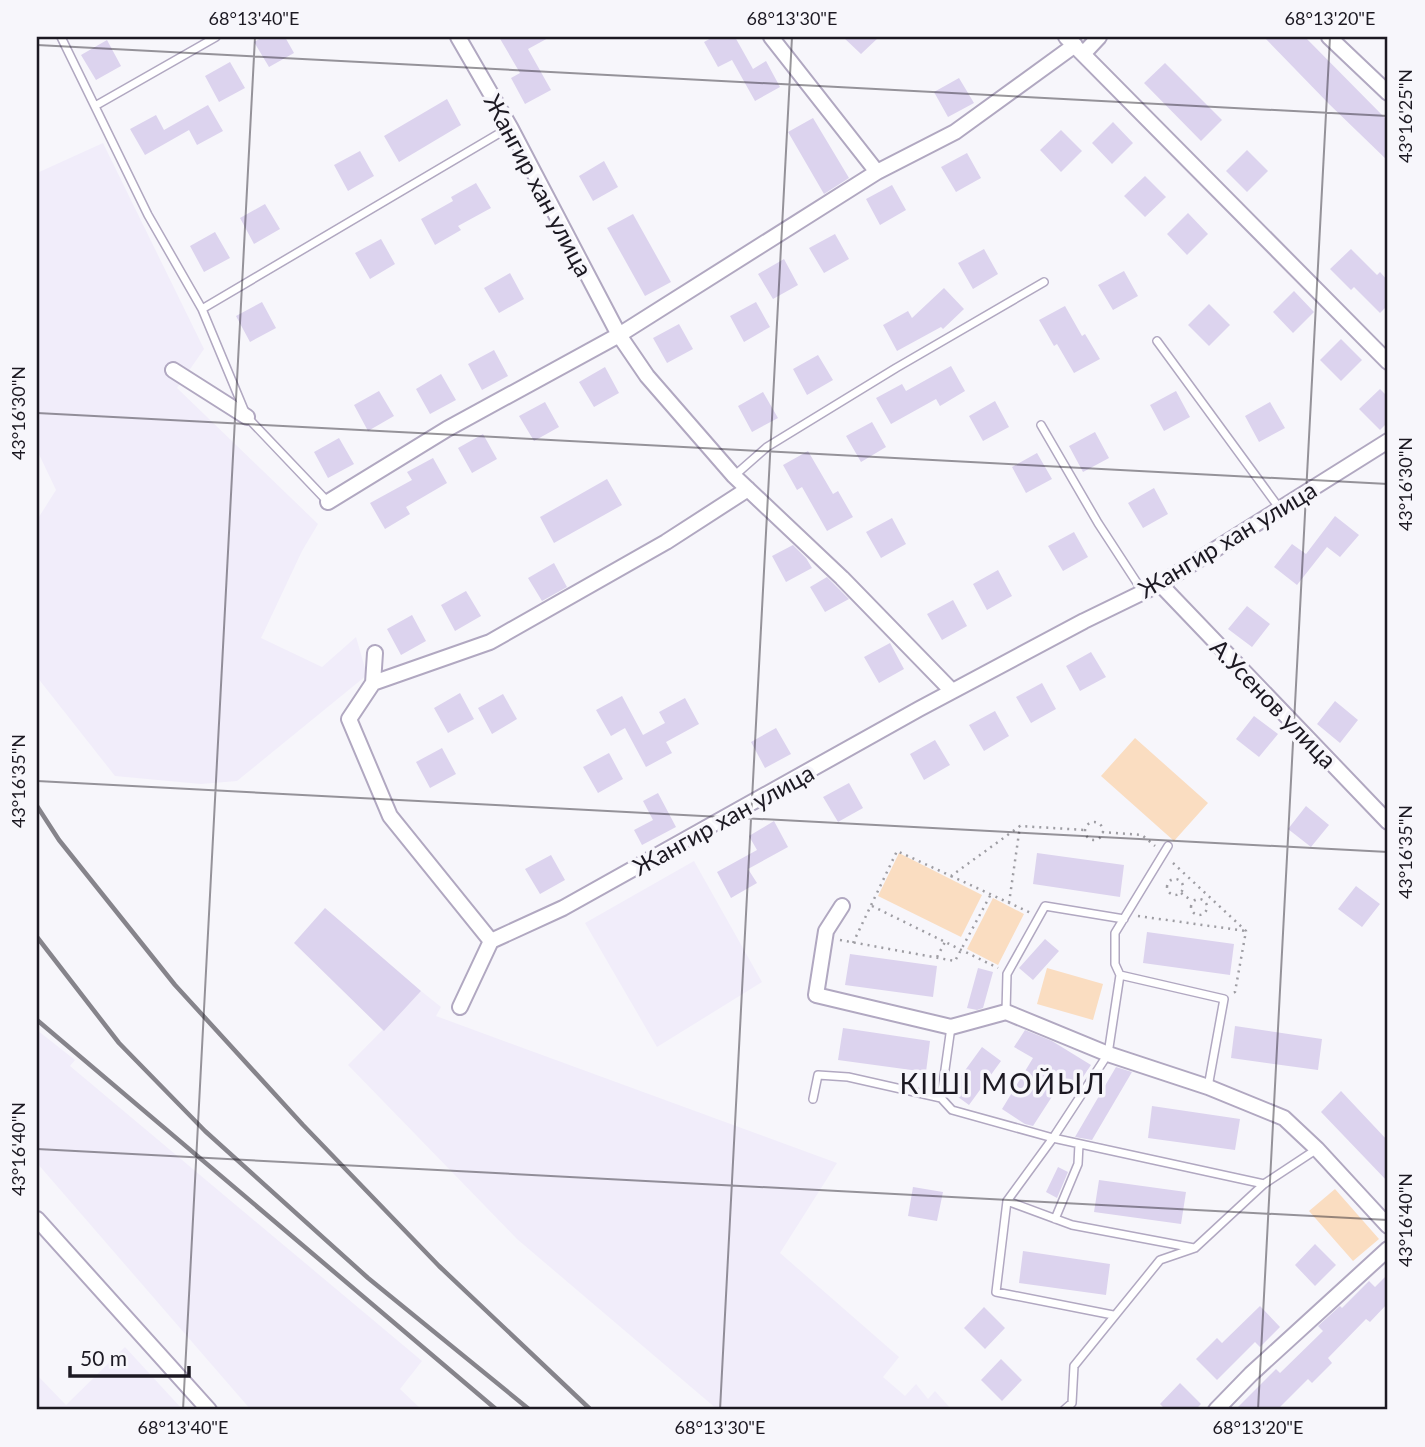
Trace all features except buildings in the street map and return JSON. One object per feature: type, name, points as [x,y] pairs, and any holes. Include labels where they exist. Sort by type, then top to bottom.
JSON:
[{"type":"street","name":"Жангир хан улица","points":[[458,37],[510,127],[619,335],[647,376],[734,475],[842,578],[952,691]]},
{"type":"street","points":[[771,37],[877,172]]},
{"type":"street","points":[[328,502],[447,429],[619,335],[877,172],[955,132],[1075,45],[1099,37]]},
{"type":"street","points":[[1329,37],[1388,93]]},
{"type":"street","points":[[1075,45],[1388,362]]},
{"type":"street","points":[[173,370],[247,417]]},
{"type":"street","name":"Жангир хан улица","points":[[491,941],[563,908],[952,691],[1160,584],[1388,441]]},
{"type":"street","points":[[373,683],[490,642],[666,542],[748,489]]},
{"type":"street","name":"А.Усенов улица","points":[[1160,584],[1388,822]]},
{"type":"street","points":[[376,653],[373,683],[349,719],[390,816],[491,941],[460,1007]]},
{"type":"street","points":[[842,906],[826,931],[816,995],[951,1027],[1006,1012],[1108,1054],[1208,1087],[1283,1118],[1317,1149],[1388,1226]]},
{"type":"street","points":[[37,1219],[209,1410]]},
{"type":"street","points":[[1216,1410],[1251,1374],[1388,1249]]},
{"type":"lane","points":[[61,37],[148,215],[202,309],[247,417],[328,502]]},
{"type":"lane","points":[[95,106],[216,37]]},
{"type":"lane","points":[[202,309],[510,127]]},
{"type":"lane","points":[[734,475],[767,447],[1044,282]]},
{"type":"lane","points":[[1157,341],[1280,509]]},
{"type":"lane","points":[[1041,425],[1098,523],[1143,592]]},
{"type":"lane","points":[[1113,1315],[996,1292],[1007,1201],[1053,1138],[1108,1054],[1120,975],[1115,964],[1115,933],[1168,846]]},
{"type":"lane","points":[[1006,1012],[1007,974],[1045,906],[1125,916]]},
{"type":"lane","points":[[1120,975],[1224,999],[1208,1087]]},
{"type":"lane","points":[[941,1098],[951,1027]]},
{"type":"lane","points":[[813,1099],[818,1075],[848,1077],[941,1098],[952,1110],[1053,1138],[1264,1184]]},
{"type":"lane","points":[[1055,1219],[1078,1164],[1079,1144]]},
{"type":"lane","points":[[1064,1410],[1072,1403],[1074,1366],[1160,1260],[1195,1248],[1264,1184],[1317,1149]]},
{"type":"lane","points":[[1007,1201],[1072,1226],[1195,1248]]},
{"type":"path","points":[[1095,822],[1102,832],[1100,838],[1094,840],[1086,836],[1085,830],[1087,825],[1095,822]]},
{"type":"path","points":[[951,876],[1020,826],[1085,830]]},
{"type":"path","points":[[1009,903],[1020,826]]},
{"type":"path","points":[[1102,832],[1142,835],[1246,931]]},
{"type":"path","points":[[853,943],[897,851],[1040,917]]},
{"type":"path","points":[[1181,893],[1181,881],[1176,878],[1168,882],[1167,890],[1171,894],[1181,893],[1193,901]]},
{"type":"path","points":[[825,937],[955,961],[991,894]]},
{"type":"path","points":[[1203,900],[1207,894]]},
{"type":"path","points":[[1193,901],[1203,900],[1207,906],[1206,911],[1200,915],[1194,914]]},
{"type":"path","points":[[1193,901],[1191,907],[1194,914]]},
{"type":"path","points":[[871,905],[1000,969]]},
{"type":"path","points":[[1188,922],[1194,914]]},
{"type":"path","points":[[1125,916],[1246,931]]},
{"type":"path","points":[[1224,999],[1235,992],[1246,931]]},
{"type":"path","points":[[936,958],[945,942]]},
{"type":"shaded area","points":[[103,143],[204,349],[177,388],[318,524],[302,551],[261,638],[322,667],[356,637],[367,675],[237,781],[201,784],[115,776],[37,677],[37,520],[56,490],[37,450],[37,173]]},
{"type":"shaded area","points":[[1135,738],[1208,803],[1174,841],[1101,776]]},
{"type":"shaded area","points":[[899,853],[982,895],[961,937],[878,896]]},
{"type":"shaded area","points":[[694,861],[762,982],[657,1047],[585,923]]},
{"type":"shaded area","points":[[993,898],[1024,914],[998,965],[967,949]]},
{"type":"shaded area","points":[[1047,968],[1103,984],[1093,1020],[1037,1004]]},
{"type":"shaded area","points":[[421,991],[441,1007],[436,1016],[837,1163],[780,1253],[899,1357],[883,1377],[905,1396],[916,1384],[928,1399],[935,1391],[952,1410],[718,1410],[517,1239],[348,1065]]},
{"type":"shaded area","points":[[37,1030],[75,1060],[70,1066],[422,1361],[400,1389],[422,1410],[251,1410],[37,1163]]},
{"type":"shaded area","points":[[1335,1189],[1379,1239],[1353,1261],[1309,1211]]},
{"type":"shaded area","points":[[125,1347],[183,1410],[37,1410],[37,1375],[66,1405]]},
{"type":"railway","points":[[37,806],[59,840],[175,985],[303,1125],[439,1266],[591,1410]]},
{"type":"railway","points":[[37,937],[119,1043],[205,1131],[368,1278],[530,1410]]},
{"type":"railway","points":[[37,1020],[497,1410]]},
{"type":"district","name":"КІШІ МОЙЫЛ","points":[[1003,1083]]}]
